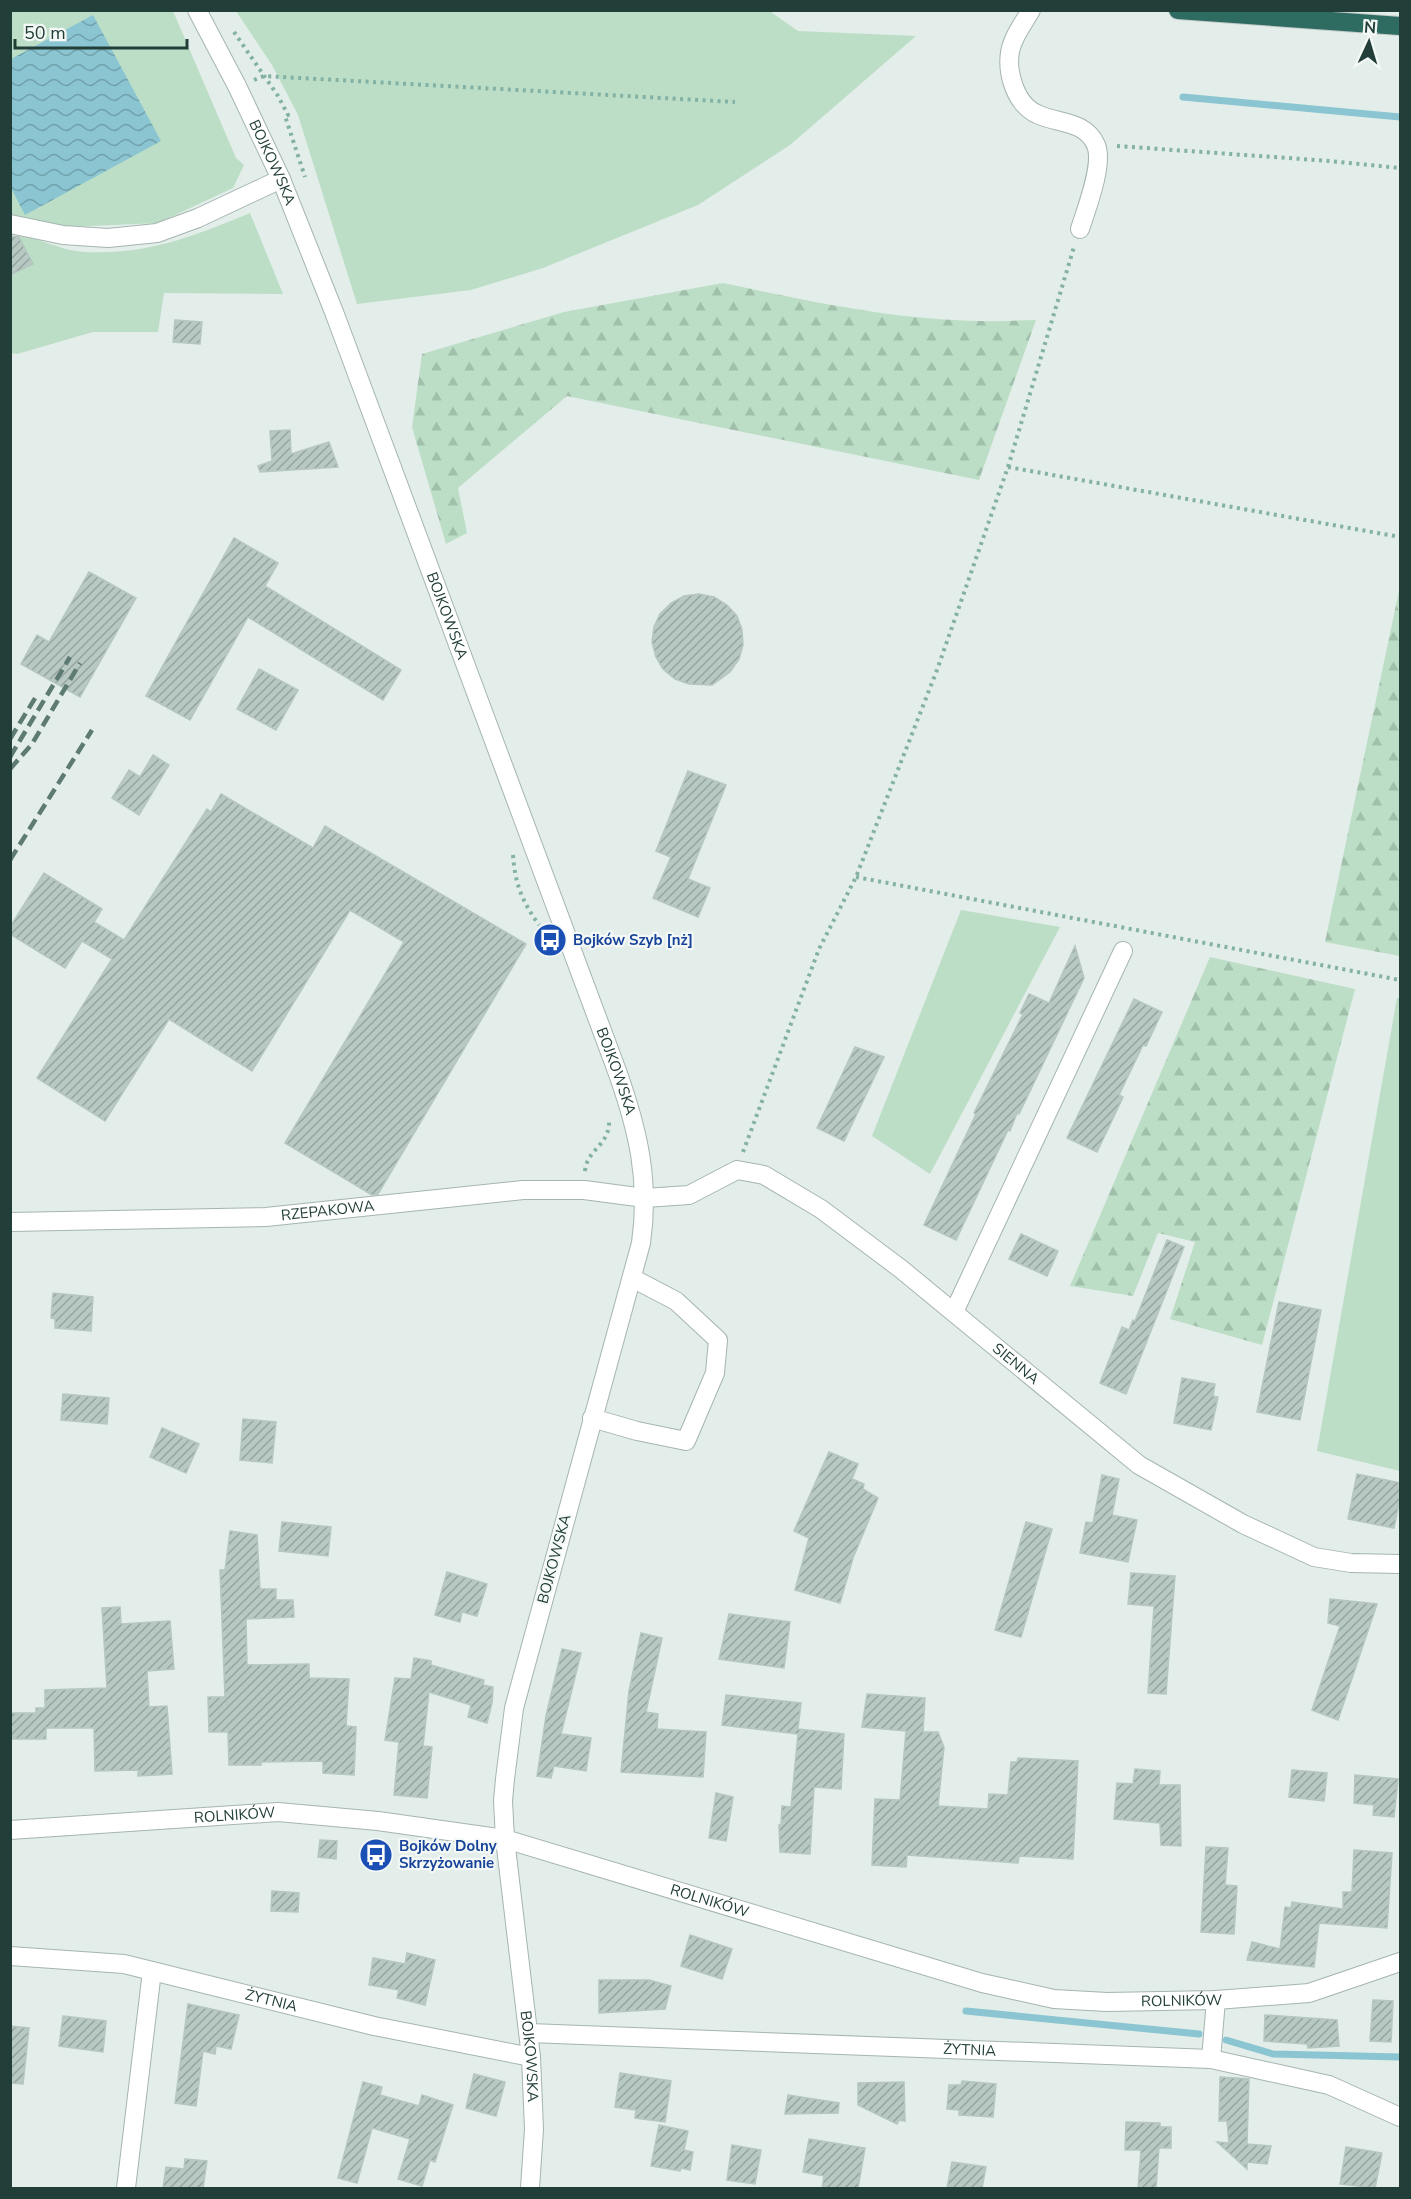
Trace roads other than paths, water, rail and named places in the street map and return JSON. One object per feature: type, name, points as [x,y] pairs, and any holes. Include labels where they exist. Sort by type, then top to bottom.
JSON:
[{"type":"highway","points":[[1178,10],[1401,26]]},
{"type":"street","name":"BOJKOWSKA","points":[[197,10],[237,86],[281,179],[334,312],[625,1095],[640,1146],[645,1198],[641,1243],[514,1708],[503,1801],[505,1839],[531,2057],[534,2129],[530,2188]]},
{"type":"street","points":[[1031,10],[1012,44],[1010,73],[1018,99],[1036,114],[1082,128],[1096,145],[1098,162],[1080,229]]},
{"type":"street","points":[[10,224],[63,235],[108,238],[157,233],[198,218],[281,179]]},
{"type":"street","points":[[954,1312],[1123,951]]},
{"type":"street","name":"SIENNA","points":[[645,1198],[689,1196],[737,1170],[764,1175],[821,1209],[901,1269],[1139,1465],[1243,1524],[1314,1557],[1351,1563],[1401,1564]]},
{"type":"street","name":"RZEPAKOWA","points":[[10,1222],[266,1217],[523,1190],[584,1190],[645,1198]]},
{"type":"street","points":[[592,1418],[637,1431],[686,1440],[715,1373],[718,1340],[676,1301],[632,1278]]},
{"type":"street","name":"ROLNIKÓW","points":[[10,1830],[278,1812],[378,1821],[505,1839],[982,1983],[1054,1999],[1107,2002],[1216,2000],[1309,1993],[1401,1962]]},
{"type":"street","name":"ŻYTNIA","points":[[10,1956],[124,1964],[374,2026],[531,2057]]},
{"type":"street","points":[[126,2188],[152,1971]]},
{"type":"street","points":[[1211,2059],[1216,2000]]},
{"type":"street","name":"ŻYTNIA","points":[[529,2033],[1211,2059],[1329,2085],[1401,2117]]},
{"type":"water","points":[[93,15],[161,141],[25,215],[11,188],[11,59]]},
{"type":"waterway","points":[[1183,97],[1400,117]]},
{"type":"waterway","points":[[966,2011],[1199,2034]]},
{"type":"waterway","points":[[1226,2040],[1273,2054],[1400,2057]]},
{"type":"railway","points":[[10,757],[70,657]]},
{"type":"railway","points":[[10,769],[32,744],[80,663]]},
{"type":"railway","points":[[10,739],[37,695]]},
{"type":"railway","points":[[10,860],[92,730]]},
{"type":"place","name":"Bojków Szyb [nż]","points":[[550,940]]},
{"type":"place","name":"Bojków Dolny Skrzyżowanie","points":[[376,1855]]}]
